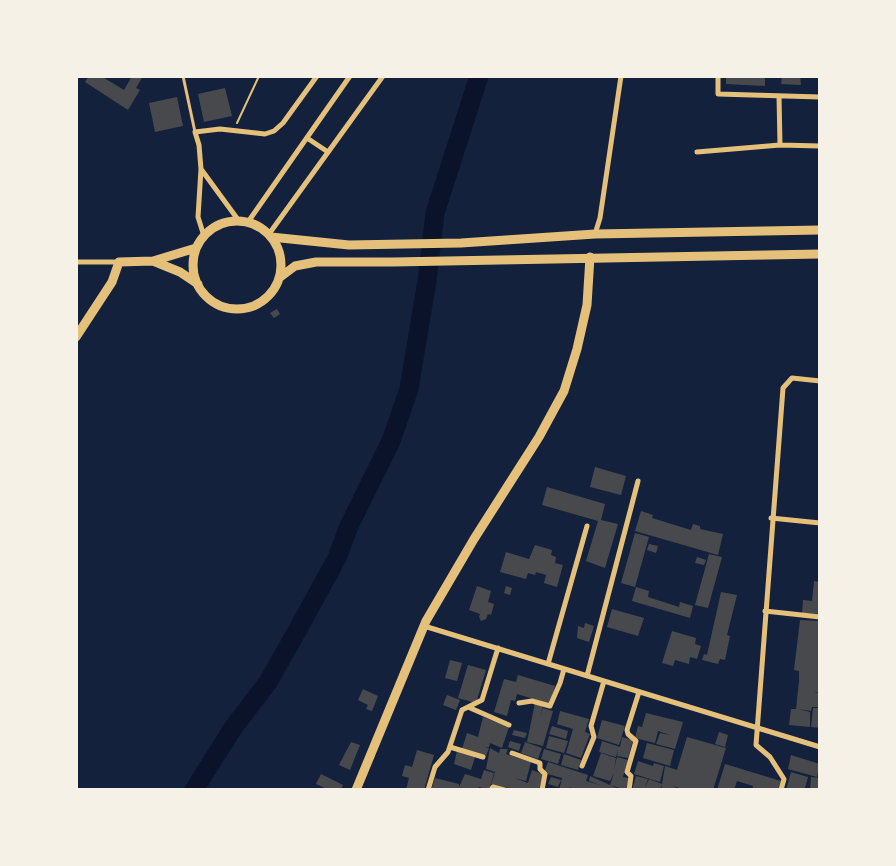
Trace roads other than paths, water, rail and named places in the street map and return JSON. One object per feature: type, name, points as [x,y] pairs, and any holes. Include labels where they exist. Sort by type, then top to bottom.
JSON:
[{"type":"street","points":[[204,236],[198,217],[201,169],[195,132],[234,130],[265,134],[274,131],[283,123],[317,76]]},
{"type":"street","points":[[270,236],[280,257],[279,278],[273,290],[265,299],[254,305],[228,308],[216,303],[206,295],[198,284],[194,273],[193,260],[196,248],[204,236],[220,224],[244,222],[307,138],[350,76]]},
{"type":"street","points":[[270,236],[382,76]]},
{"type":"street","points":[[596,234],[621,76]]},
{"type":"street","points":[[718,76],[718,94],[820,97]]},
{"type":"street","points":[[779,96],[780,145]]},
{"type":"street","points":[[307,138],[328,152]]},
{"type":"street","points":[[697,152],[780,145],[820,146]]},
{"type":"street","points":[[201,169],[244,222],[270,236],[332,245],[461,243],[596,234],[820,230]]},
{"type":"street","points":[[76,262],[153,261],[196,248]]},
{"type":"street","points":[[279,278],[295,266],[307,262],[820,254]]},
{"type":"street","points":[[359,789],[424,626],[456,568],[538,438],[564,391],[577,349],[587,305],[590,257]]},
{"type":"street","points":[[153,261],[180,272],[198,284]]},
{"type":"street","points":[[76,338],[112,282],[119,262]]},
{"type":"street","points":[[781,790],[784,779],[781,772],[756,745],[783,388],[792,378],[820,381]]},
{"type":"street","points":[[587,676],[638,481]]},
{"type":"street","points":[[772,518],[820,523]]},
{"type":"street","points":[[548,664],[586,526]]},
{"type":"street","points":[[765,610],[820,617]]},
{"type":"street","points":[[424,626],[820,747]]},
{"type":"street","points":[[428,790],[435,767],[444,760],[450,747],[462,710],[482,700],[498,648]]},
{"type":"street","points":[[519,703],[532,701],[550,706],[556,695],[564,669]]},
{"type":"street","points":[[582,766],[594,737],[591,726],[604,681]]},
{"type":"street","points":[[629,790],[631,776],[627,772],[636,741],[628,734],[627,730],[639,692]]},
{"type":"street","points":[[468,707],[509,725]]},
{"type":"street","points":[[450,747],[483,757]]},
{"type":"street","points":[[512,752],[540,763],[540,769],[545,774],[542,790]]},
{"type":"street","points":[[491,790],[493,787],[504,790]]},
{"type":"lane","points":[[183,76],[195,132]]},
{"type":"waterway","points":[[194,790],[233,728],[268,682],[297,631],[337,558],[349,526],[391,441],[409,389],[427,281],[435,213],[479,76]]}]
